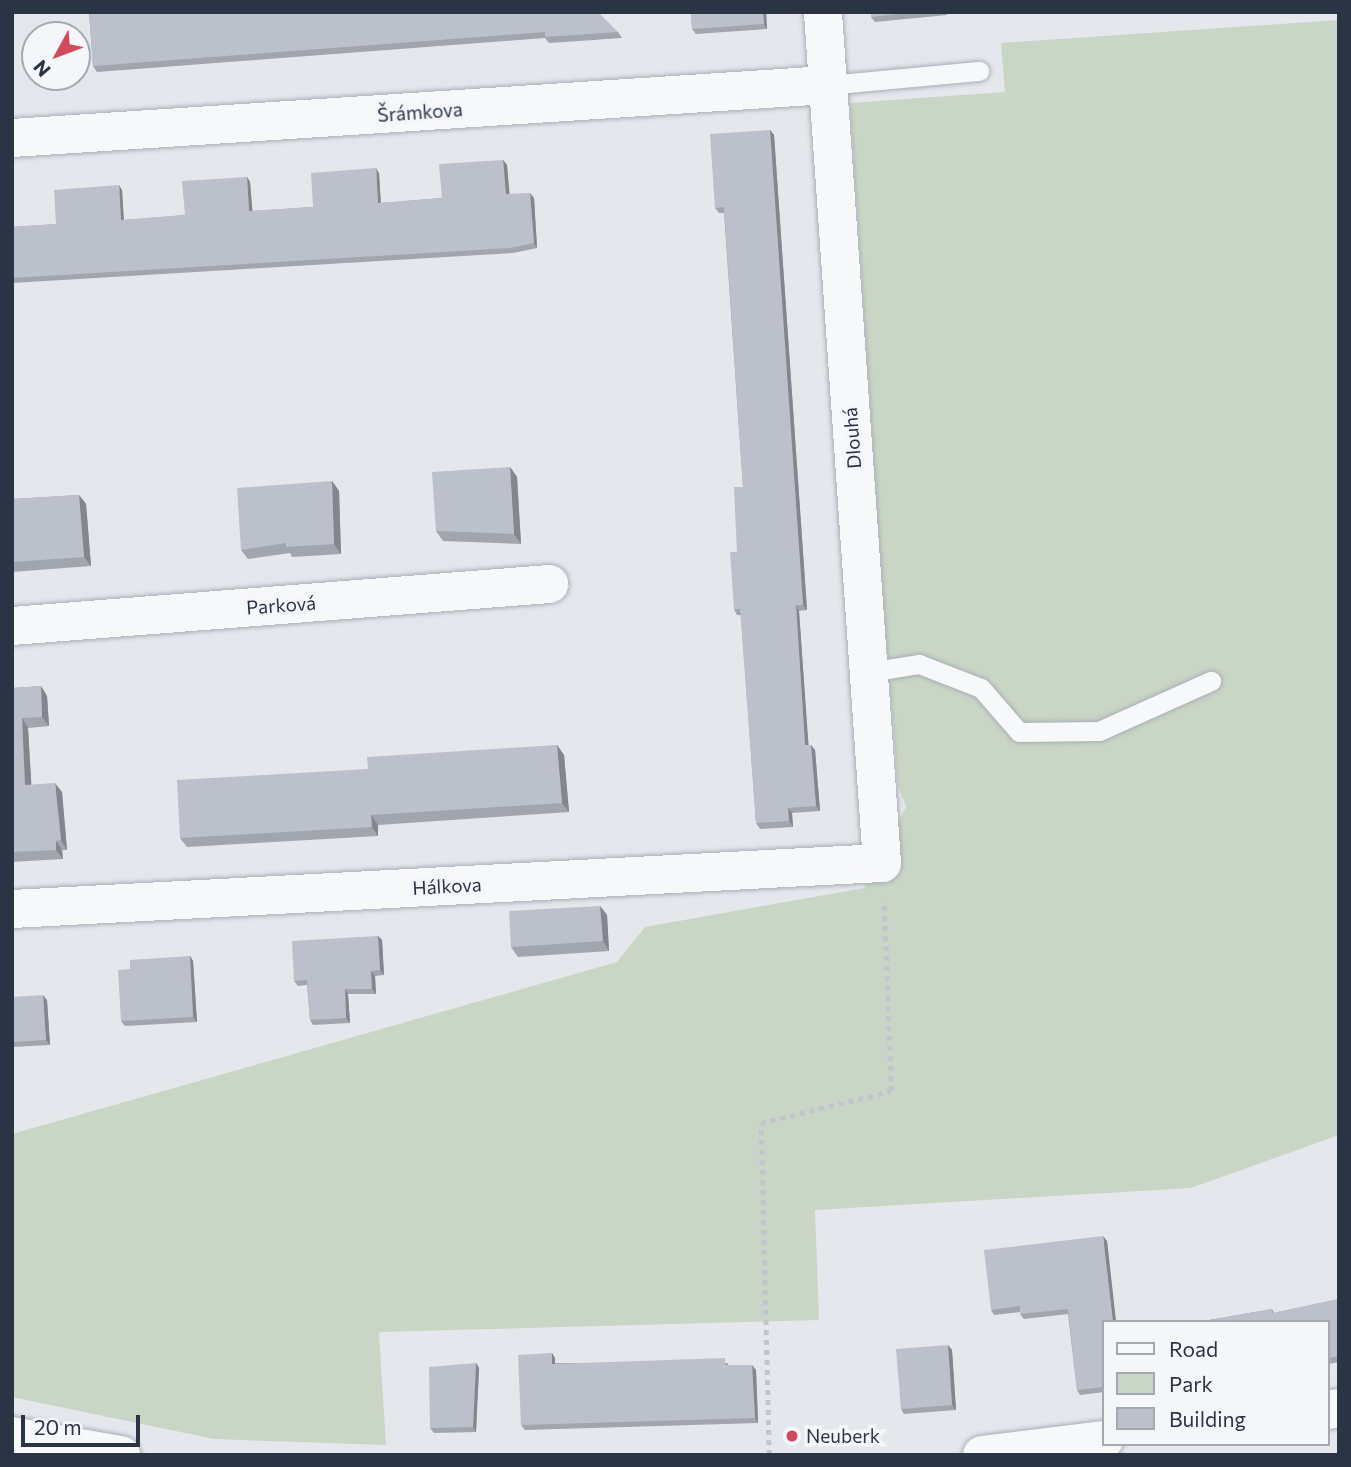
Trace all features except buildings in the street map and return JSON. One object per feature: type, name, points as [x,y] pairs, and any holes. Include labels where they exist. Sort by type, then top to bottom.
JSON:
[{"type":"street","name":"Dlouhá","points":[[823,12],[882,863]]},
{"type":"street","name":"Šrámkova","points":[[12,138],[827,85]]},
{"type":"street","name":"Parková","points":[[12,626],[549,584]]},
{"type":"street","name":"Hálkova","points":[[12,909],[882,863]]},
{"type":"street","points":[[12,1436],[121,1455]]},
{"type":"street","points":[[982,1455],[1102,1440]]},
{"type":"lane","points":[[827,85],[979,71]]},
{"type":"lane","points":[[869,672],[919,664],[981,688],[1020,732],[1099,731],[1211,681]]},
{"type":"path","points":[[769,1455],[761,1123],[891,1091],[882,863]]},
{"type":"green space","points":[[1339,20],[1339,1135],[1191,1188],[815,1210],[819,1320],[379,1332],[386,1445],[214,1439],[12,1397],[12,1134],[617,962],[645,927],[864,888],[906,807],[898,785],[882,585],[850,103],[1005,92],[1001,43]]},
{"type":"place","name":"Neuberk","points":[[792,1436]]}]
